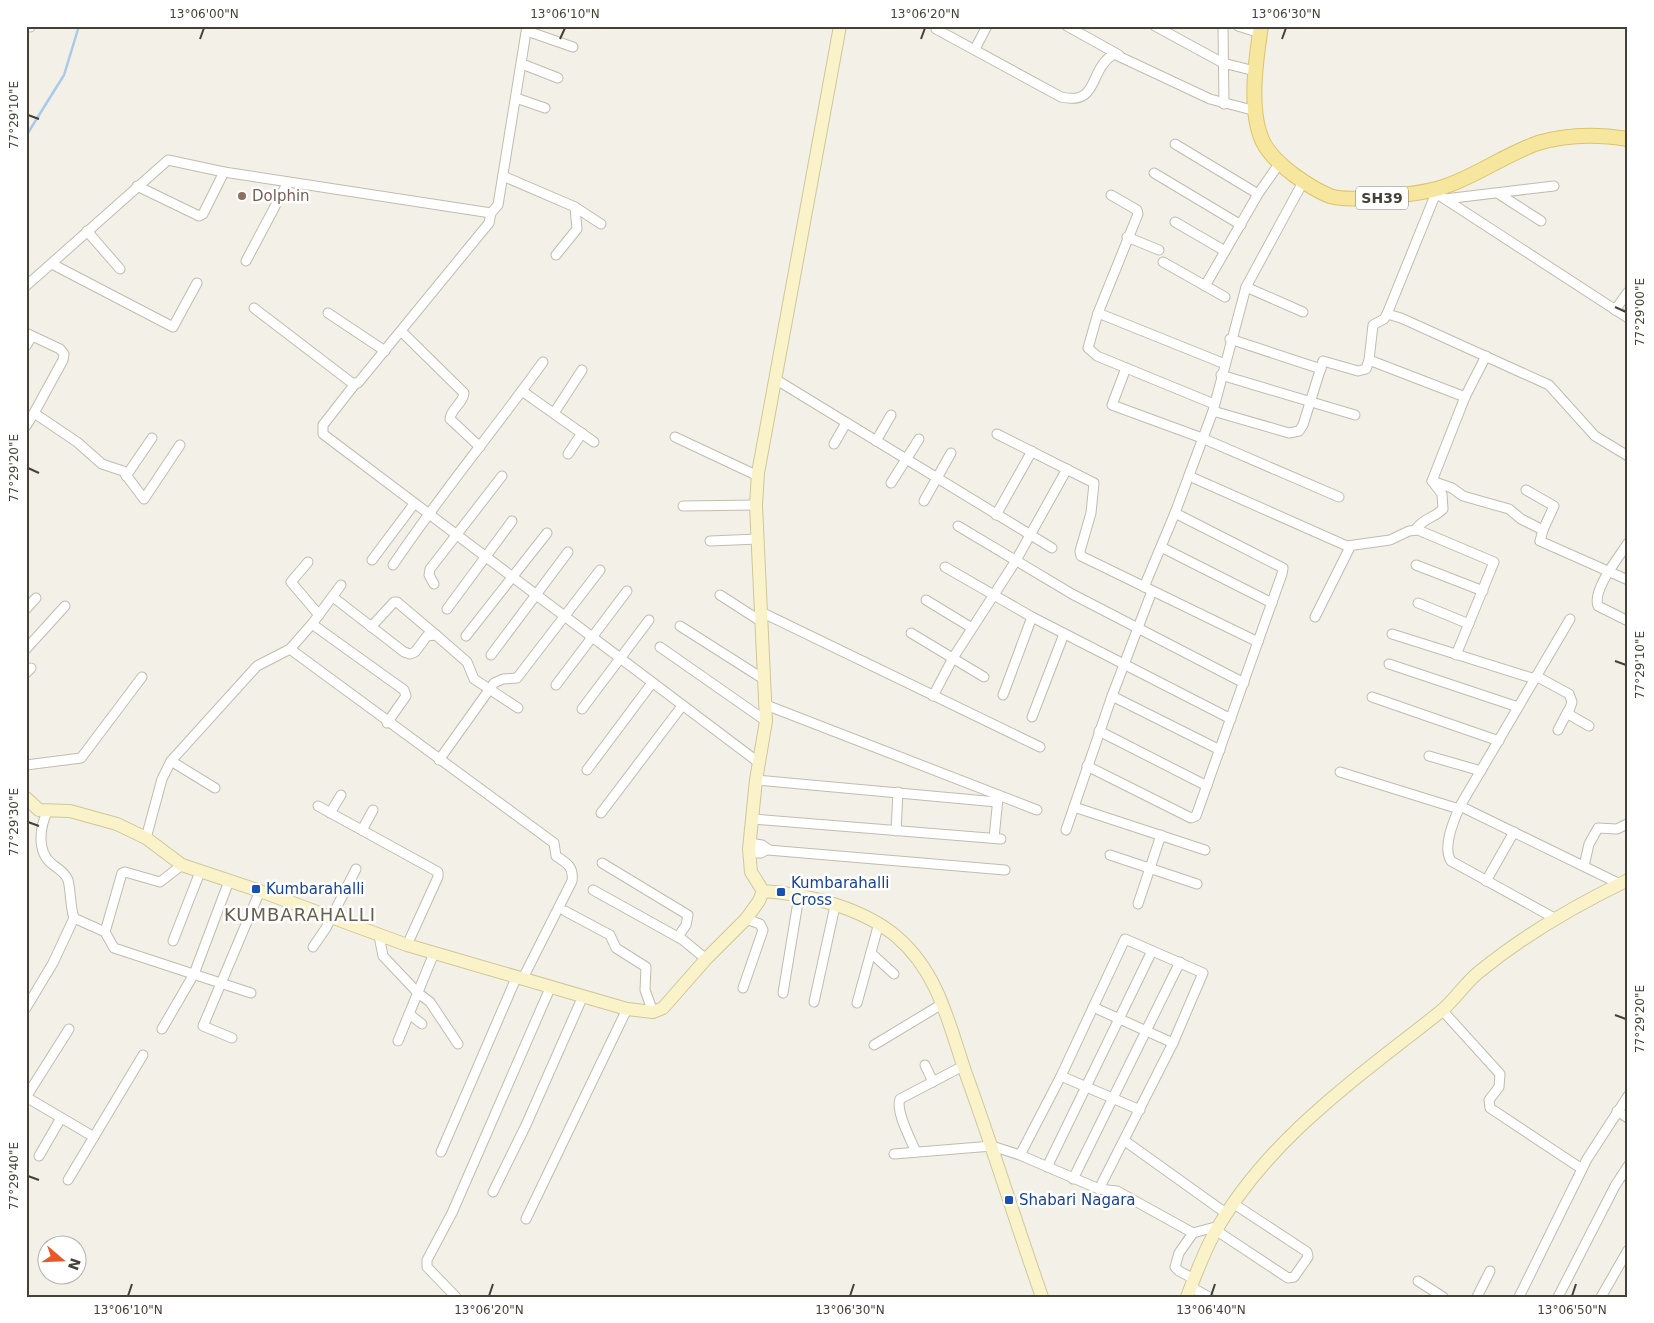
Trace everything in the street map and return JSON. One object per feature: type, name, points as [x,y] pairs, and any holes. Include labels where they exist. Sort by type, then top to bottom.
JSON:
[{"type":"main road","name":"SH39","points":[[1261,30],[1255,71],[1256,111],[1263,142],[1279,164],[1304,182],[1331,197],[1380,198],[1434,191],[1514,153],[1540,143],[1585,135],[1628,139]]},
{"type":"street","points":[[840,26],[758,476],[756,505],[766,721],[756,780],[750,848],[751,872],[764,891],[799,896],[835,906],[879,923],[899,938],[928,972],[942,1004],[992,1146],[1042,1297]]},
{"type":"street","points":[[975,49],[987,26]]},
{"type":"street","points":[[1067,26],[1119,55],[1210,100],[1256,111]]},
{"type":"street","points":[[1155,26],[1223,62],[1255,71]]},
{"type":"street","points":[[1223,26],[1224,104]]},
{"type":"street","points":[[1238,26],[1261,30]]},
{"type":"street","points":[[573,47],[527,28],[498,205],[491,213],[488,223],[402,332],[355,384],[323,425],[323,434],[758,762]]},
{"type":"street","points":[[936,29],[1061,97],[1074,100],[1086,94],[1102,64],[1108,57],[1114,54],[1119,55]]},
{"type":"street","points":[[522,64],[558,78]]},
{"type":"street","points":[[516,98],[545,108]]},
{"type":"street","points":[[1175,144],[1258,194]]},
{"type":"street","points":[[26,286],[136,186],[171,159],[224,172],[491,213]]},
{"type":"street","points":[[1205,286],[1258,194],[1279,164]]},
{"type":"street","points":[[136,186],[199,216],[203,214],[224,172]]},
{"type":"street","points":[[1154,173],[1241,225]]},
{"type":"street","points":[[503,176],[575,207],[601,224]]},
{"type":"street","points":[[246,262],[288,182]]},
{"type":"street","points":[[1066,830],[1099,731],[1138,629],[1161,548],[1213,407],[1230,339],[1246,288],[1304,182]]},
{"type":"street","points":[[1445,199],[1554,186]]},
{"type":"street","points":[[1110,196],[1137,210],[1138,214],[1127,237],[1098,313],[1088,348],[1097,356],[1213,407],[1289,433],[1299,431],[1312,403],[1324,361],[1363,370],[1366,369],[1369,360],[1373,325],[1384,319],[1388,314],[1434,191],[1628,318]]},
{"type":"street","points":[[1499,194],[1541,221]]},
{"type":"street","points":[[556,255],[577,229],[575,207]]},
{"type":"street","points":[[1175,222],[1226,252]]},
{"type":"street","points":[[87,231],[120,269]]},
{"type":"street","points":[[1127,237],[1159,250]]},
{"type":"street","points":[[1163,262],[1225,297]]},
{"type":"street","points":[[52,264],[173,327],[197,283]]},
{"type":"street","points":[[1246,288],[1302,312]]},
{"type":"street","points":[[1615,310],[1628,292]]},
{"type":"street","points":[[254,308],[355,384]]},
{"type":"street","points":[[328,313],[384,351]]},
{"type":"street","points":[[1098,313],[1225,364]]},
{"type":"street","points":[[1388,314],[1401,318],[1549,385],[1595,436],[1628,456]]},
{"type":"street","points":[[402,332],[464,393],[462,400],[452,412],[450,419],[480,447]]},
{"type":"street","points":[[26,346],[29,334],[60,349],[64,354],[63,360],[26,426]]},
{"type":"street","points":[[1230,339],[1321,369]]},
{"type":"street","points":[[1432,481],[1466,397],[1486,356]]},
{"type":"street","points":[[1369,360],[1466,397]]},
{"type":"street","points":[[393,565],[427,514],[543,362]]},
{"type":"street","points":[[1126,368],[1112,405],[1202,438],[1339,497]]},
{"type":"street","points":[[554,413],[582,370]]},
{"type":"street","points":[[1221,375],[1355,415]]},
{"type":"street","points":[[775,379],[1052,548]]},
{"type":"street","points":[[522,391],[594,442]]},
{"type":"street","points":[[34,413],[77,442],[109,468],[125,474],[144,499],[180,446]]},
{"type":"street","points":[[876,441],[891,415]]},
{"type":"street","points":[[834,444],[846,423]]},
{"type":"street","points":[[568,454],[582,433]]},
{"type":"street","points":[[997,434],[1095,484],[1091,512],[1080,554],[1258,642]]},
{"type":"street","points":[[675,437],[758,476]]},
{"type":"street","points":[[125,474],[152,438]]},
{"type":"street","points":[[891,483],[919,439]]},
{"type":"street","points":[[924,501],[952,452]]},
{"type":"street","points":[[996,515],[1032,452]]},
{"type":"street","points":[[933,696],[953,658],[1015,562],[1066,469]]},
{"type":"street","points":[[434,584],[429,575],[430,569],[502,476]]},
{"type":"street","points":[[1189,476],[1350,547],[1390,540],[1416,530],[1422,520],[1438,514],[1443,509],[1442,494],[1432,481]]},
{"type":"street","points":[[1432,481],[1452,488],[1462,496],[1509,509],[1521,519],[1542,530]]},
{"type":"street","points":[[1526,490],[1554,506],[1542,530],[1540,541],[1628,580]]},
{"type":"street","points":[[372,560],[414,504]]},
{"type":"street","points":[[683,506],[756,505]]},
{"type":"street","points":[[1087,766],[1191,818],[1196,816],[1272,603],[1283,568],[1175,514]]},
{"type":"street","points":[[447,609],[512,521]]},
{"type":"street","points":[[958,526],[1015,562],[1138,629],[1244,683]]},
{"type":"street","points":[[1416,530],[1494,562],[1456,655]]},
{"type":"street","points":[[466,636],[514,578],[547,533]]},
{"type":"street","points":[[710,541],[758,539]]},
{"type":"street","points":[[1628,543],[1609,571],[1597,597],[1598,606],[1628,621]]},
{"type":"street","points":[[1315,617],[1350,547]]},
{"type":"street","points":[[1161,548],[1272,603]]},
{"type":"street","points":[[491,655],[568,552]]},
{"type":"street","points":[[308,562],[291,582],[319,615]]},
{"type":"street","points":[[1416,565],[1483,591]]},
{"type":"street","points":[[945,567],[1032,617],[1231,719]]},
{"type":"street","points":[[439,760],[499,680],[517,678],[600,570]]},
{"type":"street","points":[[146,838],[162,779],[171,762],[257,666],[290,649],[312,624],[341,585]]},
{"type":"street","points":[[556,685],[627,591]]},
{"type":"street","points":[[720,595],[762,617],[1040,747]]},
{"type":"street","points":[[333,597],[371,627],[410,654],[415,652],[427,636],[436,635]]},
{"type":"street","points":[[26,609],[36,598]]},
{"type":"street","points":[[926,600],[972,628]]},
{"type":"street","points":[[371,627],[394,602],[397,602],[467,662],[474,678],[518,708]]},
{"type":"street","points":[[1418,603],[1470,624]]},
{"type":"street","points":[[26,649],[65,606]]},
{"type":"street","points":[[1003,695],[1032,617]]},
{"type":"street","points":[[1556,919],[1449,859],[1452,826],[1460,808],[1570,619]]},
{"type":"street","points":[[582,709],[649,620]]},
{"type":"street","points":[[312,624],[404,690],[406,696],[387,722]]},
{"type":"street","points":[[680,626],[765,680]]},
{"type":"street","points":[[911,633],[984,677]]},
{"type":"street","points":[[1032,717],[1064,634]]},
{"type":"street","points":[[1392,634],[1536,678],[1569,694],[1572,702],[1558,730]]},
{"type":"street","points":[[660,648],[766,721]]},
{"type":"street","points":[[290,649],[554,843],[556,856],[570,866],[573,872],[572,881],[520,977],[441,1152]]},
{"type":"street","points":[[1389,664],[1518,707]]},
{"type":"street","points":[[27,764],[81,758],[142,677]]},
{"type":"street","points":[[587,770],[652,683]]},
{"type":"street","points":[[1112,696],[1220,750]]},
{"type":"street","points":[[1372,697],[1499,741]]},
{"type":"street","points":[[766,705],[998,799],[1037,810]]},
{"type":"street","points":[[601,812],[682,706]]},
{"type":"street","points":[[1568,711],[1571,718],[1590,726]]},
{"type":"street","points":[[1099,731],[1207,786]]},
{"type":"street","points":[[1429,756],[1481,771]]},
{"type":"street","points":[[171,762],[215,788]]},
{"type":"street","points":[[1340,772],[1460,808],[1584,866],[1624,882]]},
{"type":"street","points":[[756,780],[998,799]]},
{"type":"street","points":[[896,831],[898,792]]},
{"type":"street","points":[[330,813],[341,795]]},
{"type":"street","points":[[26,798],[35,808],[70,812],[117,824],[146,838],[182,865],[260,891],[380,936],[434,954],[628,1009],[654,1012],[664,1008],[706,959],[746,919],[764,891]]},
{"type":"street","points":[[753,819],[998,839],[998,799]]},
{"type":"street","points":[[318,806],[438,872],[438,877],[407,945]]},
{"type":"street","points":[[1074,807],[1204,850]]},
{"type":"street","points":[[26,1008],[53,963],[74,918],[70,904],[67,878],[60,869],[51,864],[44,856],[41,846],[42,822],[48,810]]},
{"type":"street","points":[[362,830],[373,810]]},
{"type":"street","points":[[1584,866],[1589,844],[1598,828],[1617,829],[1627,824]]},
{"type":"street","points":[[1486,881],[1514,832]]},
{"type":"street","points":[[1138,904],[1160,835]]},
{"type":"street","points":[[750,848],[761,853],[768,850],[1005,870]]},
{"type":"street","points":[[1110,855],[1197,884]]},
{"type":"street","points":[[602,863],[688,915],[686,925],[678,937]]},
{"type":"street","points":[[105,932],[122,874],[125,872],[160,882],[182,865]]},
{"type":"street","points":[[313,948],[356,868]]},
{"type":"street","points":[[173,941],[200,872]]},
{"type":"street","points":[[162,1029],[194,974],[229,881]]},
{"type":"street","points":[[1191,1287],[1218,1228],[1234,1204],[1273,1153],[1314,1112],[1442,1010],[1478,973],[1509,949],[1556,919],[1624,882]]},
{"type":"street","points":[[593,890],[678,937],[706,959]]},
{"type":"street","points":[[232,1038],[203,1027],[223,984],[260,891]]},
{"type":"street","points":[[783,993],[799,896]]},
{"type":"street","points":[[814,1002],[835,906]]},
{"type":"street","points":[[566,911],[610,935],[616,948],[646,967],[645,990],[654,1012]]},
{"type":"street","points":[[74,918],[105,932],[114,948],[251,993]]},
{"type":"street","points":[[743,988],[762,930],[760,924],[746,919]]},
{"type":"street","points":[[857,1003],[879,923]]},
{"type":"street","points":[[380,936],[383,956],[418,993],[430,1002],[458,1044]]},
{"type":"street","points":[[1020,1154],[1061,1076],[1125,939],[1180,962],[1200,971],[1203,978],[1125,1141],[1099,1189]]},
{"type":"street","points":[[1047,1166],[1152,951]]},
{"type":"street","points":[[871,953],[894,974]]},
{"type":"street","points":[[398,1041],[434,954]]},
{"type":"street","points":[[1074,1179],[1180,962]]},
{"type":"street","points":[[456,1297],[427,1267],[427,1260],[452,1213],[551,986]]},
{"type":"street","points":[[493,1192],[526,1125],[583,996]]},
{"type":"street","points":[[874,1045],[942,1004]]},
{"type":"street","points":[[1093,1007],[1172,1042]]},
{"type":"street","points":[[526,1218],[628,1009]]},
{"type":"street","points":[[1442,1010],[1500,1074],[1499,1087],[1489,1100],[1490,1108],[1582,1168]]},
{"type":"street","points":[[409,1014],[422,1024]]},
{"type":"street","points":[[69,1029],[26,1097],[94,1137]]},
{"type":"street","points":[[68,1180],[143,1055]]},
{"type":"street","points":[[925,1065],[933,1082]]},
{"type":"street","points":[[916,1152],[900,1114],[898,1103],[900,1099],[963,1066]]},
{"type":"street","points":[[1061,1076],[1140,1110]]},
{"type":"street","points":[[1519,1297],[1582,1168],[1628,1096]]},
{"type":"street","points":[[1617,1111],[1628,1118]]},
{"type":"street","points":[[39,1156],[61,1118]]},
{"type":"street","points":[[1125,1141],[1227,1214]]},
{"type":"street","points":[[894,1154],[992,1146],[1020,1154],[1099,1189],[1117,1191],[1192,1233],[1218,1228],[1288,1278],[1294,1277],[1308,1257],[1307,1252],[1234,1204]]},
{"type":"street","points":[[1558,1297],[1615,1186],[1628,1166]]},
{"type":"street","points":[[1192,1233],[1179,1253],[1175,1266],[1191,1287],[1210,1297]]},
{"type":"street","points":[[1601,1297],[1628,1250]]},
{"type":"street","points":[[1477,1297],[1490,1271]]},
{"type":"street","points":[[1418,1281],[1443,1297]]},
{"type":"waterway","points":[[26,136],[64,75],[79,26]]},
{"type":"place","name":"Dolphin","points":[[242,196]]},
{"type":"place","name":"Kumbarahalli","points":[[256,889]]},
{"type":"place","name":"Kumbarahalli Cross","points":[[781,892]]},
{"type":"place","name":"Shabari Nagara","points":[[1009,1200]]},
{"type":"district","name":"KUMBARAHALLI","points":[[300,915]]}]
